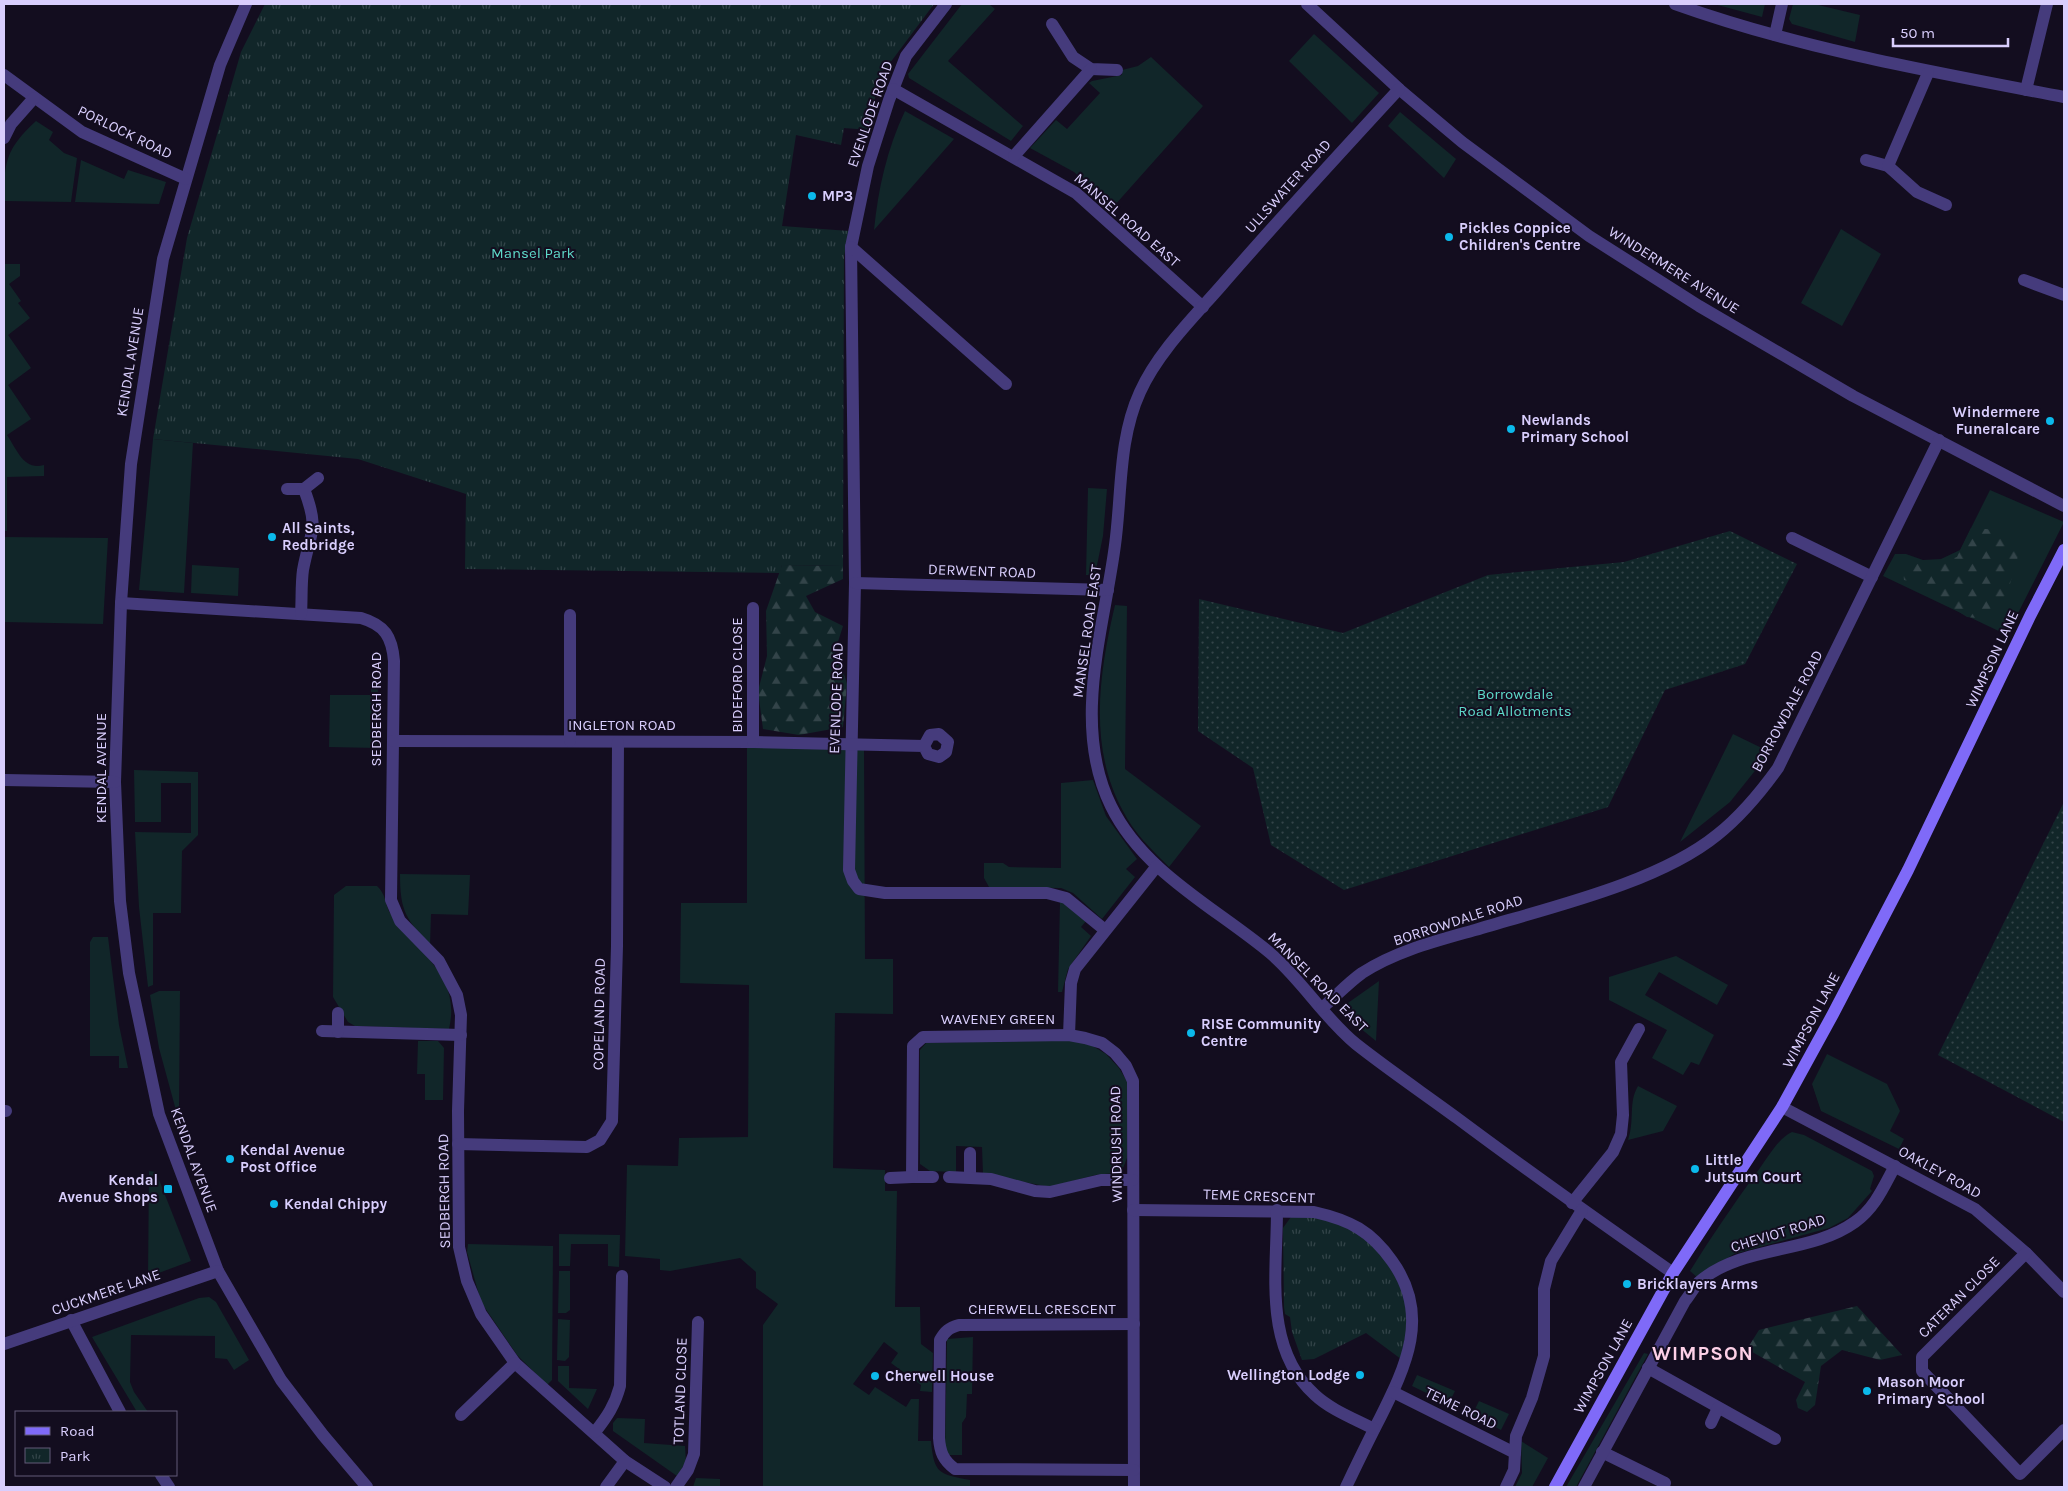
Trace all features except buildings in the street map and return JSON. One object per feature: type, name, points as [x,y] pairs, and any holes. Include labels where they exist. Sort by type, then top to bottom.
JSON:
[{"type":"street","name":"KENDAL AVENUE","points":[[246,4],[220,65],[162,259],[132,454],[121,603],[115,782],[120,901],[129,973],[159,1114],[218,1271],[281,1380],[323,1435],[367,1487]]},
{"type":"street","name":"EVENLODE ROAD","points":[[946,4],[906,56],[893,89],[868,166],[851,247],[855,583],[849,870],[852,881],[860,889],[885,893],[1047,893],[1066,898],[1105,930]]},
{"type":"street","name":"WINDERMERE AVENUE","points":[[1307,4],[1399,89],[1462,142],[1589,236],[1720,319],[1853,396],[2064,506]]},
{"type":"street","points":[[1675,4],[1775,35],[1928,73],[2064,97]]},
{"type":"street","points":[[1775,35],[1782,4]]},
{"type":"street","points":[[2026,90],[2047,4]]},
{"type":"street","points":[[1052,24],[1073,57],[1091,69],[1117,70]]},
{"type":"street","points":[[1014,156],[1091,69]]},
{"type":"street","points":[[1888,166],[1928,73]]},
{"type":"street","name":"PORLOCK ROAD","points":[[4,75],[82,132],[186,179]]},
{"type":"street","name":"MANSEL ROAD EAST","points":[[893,89],[1014,156],[1076,193],[1202,307],[1162,356],[1140,391],[1124,445],[1116,544],[1095,664],[1092,703],[1093,745],[1102,785],[1112,808],[1134,843],[1157,866],[1273,956],[1352,1041],[1577,1207],[1673,1273]]},
{"type":"street","name":"ULLSWATER ROAD","points":[[1202,307],[1399,89]]},
{"type":"street","points":[[4,138],[11,124],[34,98]]},
{"type":"street","points":[[1866,160],[1888,166],[1917,192],[1946,205]]},
{"type":"street","points":[[851,247],[1006,384]]},
{"type":"street","points":[[2024,280],[2064,296]]},
{"type":"street","name":"BORROWDALE ROAD","points":[[1322,1008],[1362,974],[1405,950],[1565,903],[1637,878],[1689,854],[1717,835],[1758,796],[1778,768],[1939,440]]},
{"type":"street","points":[[287,489],[304,489],[318,478]]},
{"type":"street","points":[[301,614],[303,570],[313,535],[314,518],[304,489]]},
{"type":"street","points":[[1792,538],[1872,578]]},
{"type":"street","name":"WIMPSON LANE","points":[[1555,1487],[1673,1273],[1782,1107],[1908,870],[2030,616],[2064,550]]},
{"type":"street","name":"DERWENT ROAD","points":[[855,583],[1108,590]]},
{"type":"street","name":"SEDBERGH ROAD","points":[[121,603],[361,618],[375,622],[385,630],[393,646],[392,900],[400,921],[439,962],[449,977],[457,995],[461,1015],[458,1144],[459,1247],[467,1281],[481,1314],[515,1363],[626,1461],[665,1487]]},
{"type":"street","name":"BIDEFORD CLOSE","points":[[753,608],[753,742]]},
{"type":"street","points":[[570,615],[570,741]]},
{"type":"street","name":"INGLETON ROAD","points":[[393,741],[753,742],[924,746]]},
{"type":"street","name":"COPELAND ROAD","points":[[458,1144],[587,1147],[600,1140],[607,1132],[612,1121],[617,955],[618,742]]},
{"type":"street","points":[[4,780],[115,782]]},
{"type":"street","points":[[1069,1035],[1070,983],[1075,969],[1157,866]]},
{"type":"street","points":[[338,1013],[338,1032]]},
{"type":"street","points":[[1506,1487],[1514,1470],[1516,1436],[1532,1398],[1544,1356],[1544,1289],[1551,1261],[1577,1207],[1613,1152],[1621,1134],[1623,1115],[1621,1062],[1639,1029]]},
{"type":"street","points":[[322,1031],[460,1035]]},
{"type":"street","name":"WAVENEY GREEN","points":[[912,1177],[912,1046],[923,1037],[932,1035],[1069,1035]]},
{"type":"street","name":"WINDRUSH ROAD","points":[[1069,1035],[1102,1043],[1115,1053],[1126,1066],[1133,1081],[1134,1487]]},
{"type":"street","name":"OAKLEY ROAD","points":[[1782,1107],[1975,1209],[2026,1252],[2064,1292]]},
{"type":"street","points":[[970,1153],[970,1177]]},
{"type":"street","name":"CHEVIOT ROAD","points":[[1584,1487],[1685,1301],[1699,1283],[1748,1256],[1831,1235],[1856,1222],[1872,1206],[1895,1166]]},
{"type":"street","points":[[890,1178],[933,1177]]},
{"type":"street","points":[[949,1177],[991,1179],[1035,1191],[1050,1192],[1101,1180],[1134,1180]]},
{"type":"street","name":"TEME CRESCENT","points":[[1134,1210],[1277,1210],[1314,1212],[1331,1216],[1355,1226],[1379,1242],[1399,1270],[1406,1287],[1413,1320],[1411,1343],[1404,1368],[1346,1487]]},
{"type":"street","points":[[1277,1210],[1277,1320],[1287,1358],[1299,1379],[1316,1396],[1374,1430]]},
{"type":"street","name":"CATERAN CLOSE","points":[[2026,1252],[1922,1357],[1922,1371],[2020,1474],[2064,1430]]},
{"type":"street","name":"CUCKMERE LANE","points":[[4,1344],[218,1271]]},
{"type":"street","points":[[595,1432],[610,1414],[616,1402],[620,1386],[622,1276]]},
{"type":"street","points":[[72,1320],[119,1411]]},
{"type":"street","name":"TOTLAND CLOSE","points":[[676,1487],[688,1470],[694,1454],[698,1322]]},
{"type":"street","name":"CHERWELL CRESCENT","points":[[1134,1324],[959,1325],[944,1331],[940,1340],[940,1450],[946,1462],[955,1468],[1134,1470]]},
{"type":"street","points":[[461,1415],[515,1363]]},
{"type":"street","points":[[1648,1368],[1775,1439]]},
{"type":"street","name":"TEME ROAD","points":[[1393,1392],[1515,1453]]},
{"type":"street","points":[[1711,1423],[1718,1408]]},
{"type":"street","points":[[1602,1452],[1664,1483],[1662,1487]]},
{"type":"street","points":[[606,1487],[626,1461]]},
{"type":"street","points":[[161,1476],[169,1487]]},
{"type":"green space","name":"Mansel Park","points":[[265,4],[934,4],[878,79],[870,130],[844,128],[841,145],[796,135],[782,226],[849,231],[844,256],[843,566],[782,565],[780,573],[465,569],[466,494],[358,459],[153,439],[187,238],[241,52]]},
{"type":"green space","points":[[962,4],[989,4],[995,9],[948,61],[1023,126],[1011,141],[909,78],[908,74]]},
{"type":"green space","points":[[1714,4],[1765,4],[1762,17]]},
{"type":"green space","points":[[1793,4],[1814,4],[1860,15],[1855,42],[1792,24],[1789,19]]},
{"type":"green space","points":[[1314,34],[1379,93],[1352,123],[1289,61]]},
{"type":"green space","points":[[1151,57],[1203,106],[1114,206],[1074,172],[1030,148],[1056,120],[1067,129],[1100,93],[1089,83],[1122,75],[1122,70],[1138,66]]},
{"type":"green space","points":[[905,111],[954,139],[874,230],[884,169]]},
{"type":"green space","points":[[1400,112],[1456,159],[1444,178],[1388,126]]},
{"type":"green space","points":[[36,121],[53,132],[49,140],[64,153],[77,158],[71,202],[4,201],[6,165],[9,156],[18,140]]},
{"type":"green space","points":[[81,160],[124,179],[128,170],[166,182],[159,204],[75,202]]},
{"type":"green space","points":[[1841,229],[1881,254],[1842,326],[1801,303]]},
{"type":"green space","points":[[4,264],[20,264],[20,276],[9,284],[21,301],[18,303],[30,318],[8,335],[31,368],[8,385],[31,419],[7,435],[26,462],[37,466],[44,465],[44,476],[7,477],[7,531],[4,531]]},
{"type":"green space","points":[[153,439],[193,443],[184,593],[139,590]]},
{"type":"green space","points":[[1088,488],[1107,489],[1103,536],[1095,575],[1086,575]]},
{"type":"green space","points":[[1990,490],[2064,522],[2007,635],[1883,576],[1895,554],[1906,554],[1923,560],[1941,559],[1960,550]]},
{"type":"green space","points":[[1971,528],[2000,530],[2020,550],[2007,594],[1989,610],[1995,620],[1967,617],[1940,600],[1923,584],[1904,580],[1902,562],[1930,565],[1957,557]]},
{"type":"green space","name":"Borrowdale Road Allotments","points":[[1730,531],[1797,564],[1745,664],[1665,690],[1608,807],[1344,890],[1271,845],[1253,768],[1198,731],[1199,599],[1343,633],[1488,575],[1624,562]]},
{"type":"green space","points":[[4,537],[108,538],[103,624],[4,622]]},
{"type":"green space","points":[[192,565],[239,568],[238,596],[191,593]]},
{"type":"green space","points":[[782,565],[843,566],[843,579],[806,596],[815,612],[843,626],[836,648],[847,684],[843,727],[799,735],[763,729],[758,691],[767,656],[766,611]]},
{"type":"green space","points":[[1115,605],[1127,606],[1125,769],[1201,826],[1169,867],[1144,841],[1127,819],[1112,787],[1105,761],[1101,736],[1101,683]]},
{"type":"green space","points":[[371,686],[378,686],[377,748],[329,747],[330,695],[371,695]]},
{"type":"green space","points":[[1733,734],[1770,752],[1730,802],[1680,842]]},
{"type":"green space","points":[[747,745],[864,748],[865,959],[893,959],[893,1014],[835,1013],[833,1168],[885,1170],[885,1191],[897,1191],[895,1307],[920,1307],[921,1344],[933,1353],[932,1392],[920,1391],[921,1385],[891,1363],[898,1353],[884,1342],[853,1384],[869,1395],[875,1387],[906,1407],[911,1399],[919,1399],[918,1441],[931,1441],[934,1460],[940,1471],[951,1476],[970,1480],[970,1487],[763,1487],[763,1325],[778,1304],[756,1288],[756,1272],[740,1258],[670,1271],[660,1270],[660,1259],[625,1256],[627,1165],[678,1166],[679,1138],[748,1137],[749,985],[680,983],[681,903],[747,903]]},
{"type":"green space","points":[[134,770],[198,772],[198,835],[182,851],[181,913],[153,913],[153,985],[148,987],[139,907],[135,832],[191,833],[191,783],[161,783],[161,822],[135,822]]},
{"type":"green space","points":[[1093,780],[1106,816],[1137,859],[1126,869],[1135,877],[1102,919],[1073,893],[1061,888],[989,887],[984,878],[984,863],[1003,863],[1009,867],[1061,868],[1061,783]]},
{"type":"green space","points":[[2064,802],[2064,1122],[1938,1055]]},
{"type":"green space","points":[[400,874],[470,875],[468,915],[431,914],[430,946],[406,914],[401,897]]},
{"type":"green space","points":[[346,886],[377,886],[380,890],[390,913],[434,965],[443,979],[449,993],[451,1010],[449,1029],[355,1026],[348,1022],[333,997],[334,895]]},
{"type":"green space","points":[[1060,901],[1086,921],[1081,927],[1091,936],[1068,969],[1062,992],[1058,992]]},
{"type":"green space","points":[[93,937],[108,937],[119,1025],[128,1068],[119,1068],[119,1056],[90,1056],[90,942]]},
{"type":"green space","points":[[1676,956],[1728,985],[1717,1005],[1659,972],[1645,995],[1714,1035],[1699,1065],[1691,1062],[1683,1075],[1652,1058],[1667,1030],[1609,1000],[1609,977]]},
{"type":"green space","points":[[1379,981],[1376,1041],[1338,1010]]},
{"type":"green space","points":[[159,991],[180,991],[179,1113],[177,1114],[159,1048],[150,995]]},
{"type":"green space","points":[[1067,1040],[1091,1045],[1106,1054],[1119,1068],[1128,1083],[1127,1158],[1123,1168],[1115,1173],[1095,1175],[1050,1187],[983,1174],[982,1147],[956,1146],[956,1172],[930,1171],[920,1164],[920,1050],[926,1043]]},
{"type":"green space","points":[[418,1041],[438,1041],[444,1048],[443,1100],[425,1100],[425,1074],[417,1074]]},
{"type":"green space","points":[[1827,1054],[1887,1084],[1900,1111],[1890,1131],[1904,1139],[1899,1149],[1821,1111],[1812,1084]]},
{"type":"green space","points":[[1638,1086],[1677,1106],[1663,1131],[1628,1140],[1633,1099]]},
{"type":"green space","points":[[1792,1132],[1804,1135],[1872,1171],[1874,1176],[1870,1189],[1872,1191],[1848,1218],[1829,1228],[1734,1254],[1716,1265],[1699,1279],[1690,1271],[1698,1258],[1773,1150],[1782,1139]]},
{"type":"green space","points":[[149,1171],[156,1172],[191,1261],[148,1277]]},
{"type":"green space","points":[[1291,1217],[1318,1218],[1338,1224],[1354,1231],[1382,1255],[1393,1270],[1406,1304],[1407,1326],[1401,1359],[1366,1333],[1314,1359],[1302,1360],[1292,1332],[1290,1317],[1285,1314],[1284,1307],[1283,1228]]},
{"type":"green space","points":[[559,1234],[620,1235],[619,1267],[608,1266],[608,1244],[571,1244],[570,1266],[559,1266]]},
{"type":"green space","points":[[468,1244],[553,1246],[552,1380],[547,1385],[517,1355],[481,1302],[467,1252]]},
{"type":"green space","points":[[559,1271],[570,1271],[570,1310],[566,1313],[558,1313]]},
{"type":"green space","points":[[209,1297],[216,1302],[249,1360],[234,1370],[227,1359],[215,1358],[215,1336],[131,1335],[130,1382],[134,1392],[147,1411],[136,1411],[92,1337],[199,1298]]},
{"type":"green space","points":[[1857,1306],[1902,1355],[1880,1360],[1842,1350],[1821,1366],[1815,1405],[1807,1412],[1798,1408],[1796,1400],[1805,1382],[1747,1349],[1759,1330]]},
{"type":"green space","points":[[558,1319],[570,1320],[569,1357],[565,1361],[557,1360]]},
{"type":"green space","points":[[973,1337],[972,1394],[967,1394],[966,1417],[962,1423],[962,1455],[949,1455],[945,1450],[947,1339]]},
{"type":"green space","points":[[1644,1353],[1648,1354],[1576,1487],[1566,1487]]},
{"type":"green space","points":[[558,1366],[569,1366],[569,1388],[597,1389],[588,1409],[558,1381]]},
{"type":"green space","points":[[1417,1375],[1455,1391],[1451,1399],[1454,1401],[1451,1405],[1412,1386]]},
{"type":"green space","points":[[1479,1401],[1509,1414],[1501,1430],[1472,1415]]},
{"type":"green space","points":[[617,1418],[645,1419],[644,1443],[685,1446],[686,1462],[677,1476],[613,1431],[613,1423]]},
{"type":"green space","points":[[1521,1441],[1548,1458],[1532,1487],[1515,1487],[1522,1473]]},
{"type":"green space","points":[[696,1478],[720,1479],[720,1487],[693,1487]]},
{"type":"place","name":"MP3","points":[[812,196]]},
{"type":"place","name":"Pickles Coppice Children's Centre","points":[[1449,237]]},
{"type":"place","name":"Windermere Funeralcare","points":[[2050,421]]},
{"type":"place","name":"Newlands Primary School","points":[[1511,429]]},
{"type":"place","name":"All Saints, Redbridge","points":[[272,537]]},
{"type":"place","name":"RISE Community Centre","points":[[1191,1033]]},
{"type":"place","name":"Kendal Avenue Post Office","points":[[230,1159]]},
{"type":"place","name":"Little Jutsum Court","points":[[1695,1169]]},
{"type":"place","name":"Kendal Avenue Shops","points":[[168,1189]]},
{"type":"place","name":"Kendal Chippy","points":[[274,1204]]},
{"type":"place","name":"Bricklayers Arms","points":[[1627,1284]]},
{"type":"place","name":"Wellington Lodge","points":[[1360,1375]]},
{"type":"place","name":"Cherwell House","points":[[875,1376]]},
{"type":"place","name":"Mason Moor Primary School","points":[[1867,1391]]},
{"type":"district","name":"WIMPSON","points":[[1703,1353]]}]
